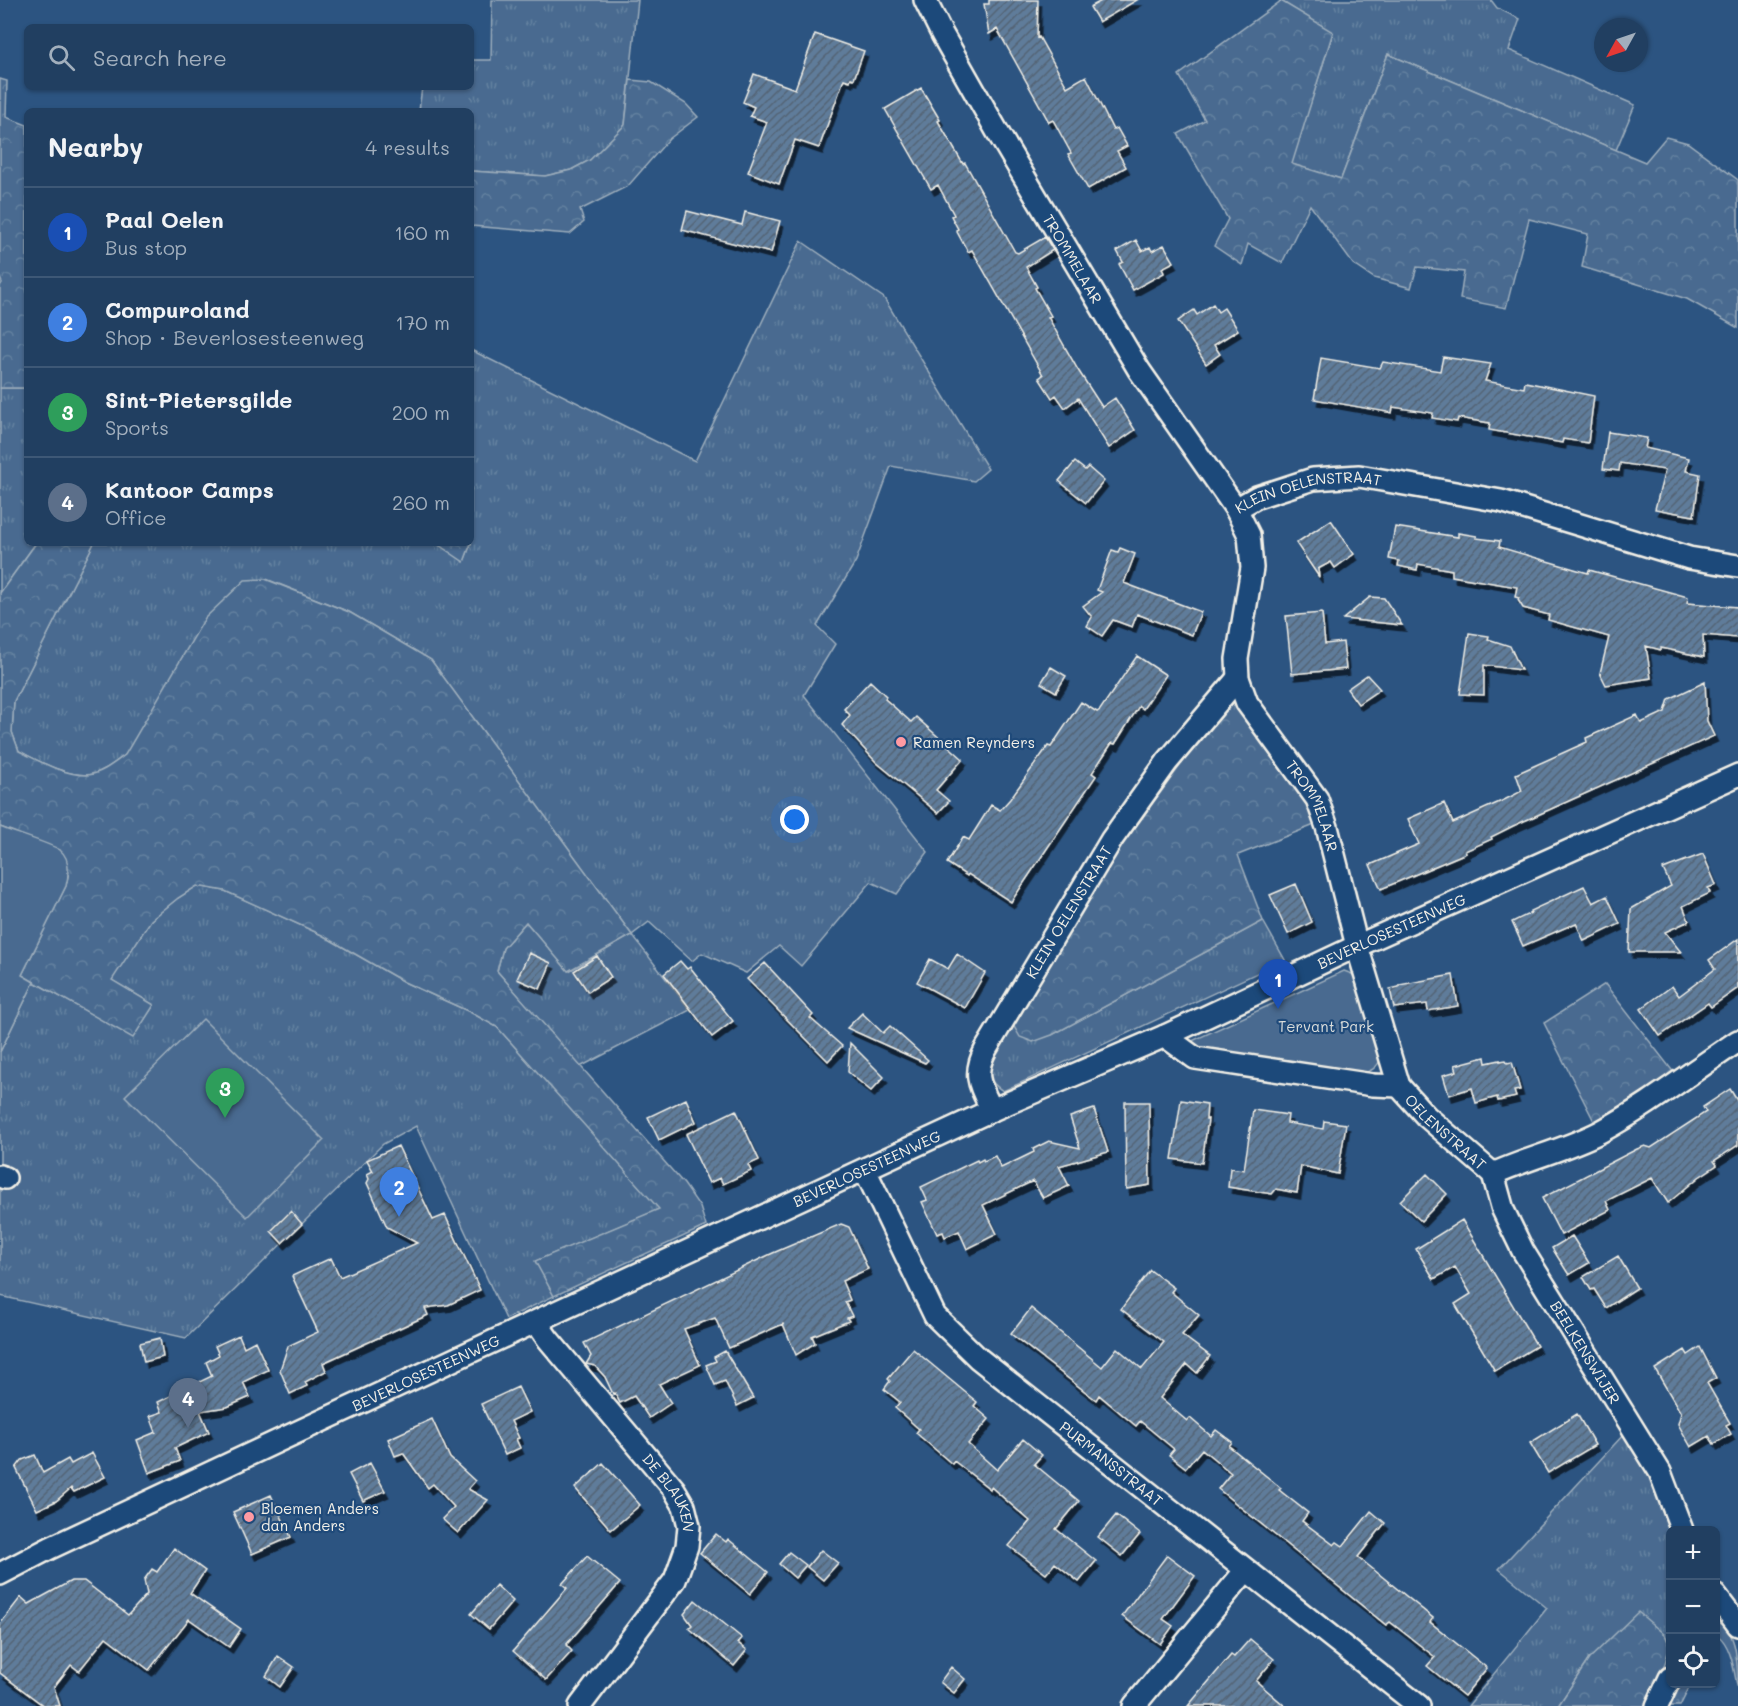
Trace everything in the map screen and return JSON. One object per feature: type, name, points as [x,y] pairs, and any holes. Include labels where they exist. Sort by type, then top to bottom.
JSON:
[{"type":"street","name":"TROMMELAAR","points":[[926,0],[942,34],[997,131],[1139,370],[1236,509]]},
{"type":"street","name":"KLEIN OELENSTRAAT","points":[[992,1110],[978,1081],[977,1069],[986,1049],[1112,839],[1167,762],[1238,678],[1237,658],[1252,568],[1249,535],[1236,509],[1257,497],[1313,479],[1359,476],[1502,501],[1689,558],[1738,566]]},
{"type":"street","name":"TROMMELAAR","points":[[1238,678],[1247,703],[1317,799],[1327,827],[1357,946]]},
{"type":"street","name":"BEVERLOSESTEENWEG","points":[[0,1574],[61,1543],[992,1110],[1165,1036],[1357,946],[1738,775]]},
{"type":"street","points":[[1357,946],[1399,1086]]},
{"type":"street","name":"OELENSTRAAT","points":[[1165,1036],[1195,1058],[1205,1061],[1373,1085],[1399,1086],[1426,1116],[1493,1174],[1512,1165],[1563,1149],[1600,1131],[1645,1104],[1738,1041]]},
{"type":"street","name":"PURMANSSTRAAT","points":[[865,1170],[934,1316],[978,1358],[1419,1706]]},
{"type":"street","name":"BEELKENSWIJER","points":[[1493,1174],[1503,1210],[1523,1251],[1660,1472],[1680,1526]]},
{"type":"street","name":"DE BLAUKEN","points":[[536,1322],[674,1489],[684,1506],[689,1526],[687,1546],[675,1581],[580,1706]]},
{"type":"street","points":[[1134,1706],[1246,1570]]},
{"type":"street","points":[[1720,1601],[1738,1625]]},
{"type":"street","points":[[1658,1706],[1666,1688]]},
{"type":"green space","points":[[492,0],[638,0],[625,125],[590,160],[571,170],[545,176],[474,171],[474,108],[419,108],[422,90],[474,90],[474,60],[491,60]]},
{"type":"green space","points":[[1279,0],[1491,0],[1497,8],[1520,19],[1509,50],[1635,105],[1616,150],[1388,54],[1341,179],[1291,164],[1333,33]]},
{"type":"green space","points":[[1281,1],[1333,32],[1292,164],[1341,179],[1388,54],[1645,162],[1666,137],[1688,143],[1738,180],[1738,328],[1687,299],[1582,267],[1588,234],[1529,219],[1506,308],[1460,299],[1464,272],[1417,267],[1411,288],[1374,278],[1353,264],[1310,205],[1282,263],[1248,244],[1242,265],[1214,246],[1228,219],[1178,134],[1205,120],[1179,75]]},
{"type":"green space","points":[[0,79],[7,81],[6,117],[24,124],[24,388],[0,388],[0,286],[2,283],[0,278]]},
{"type":"green space","points":[[630,80],[651,82],[686,104],[698,117],[669,139],[628,186],[580,210],[584,222],[570,234],[474,226],[474,171],[545,176],[571,170],[590,160],[625,125]]},
{"type":"green space","points":[[801,241],[884,298],[988,469],[974,481],[891,466],[856,561],[817,626],[835,644],[804,695],[928,852],[897,894],[871,882],[801,966],[779,946],[746,973],[702,953],[692,961],[649,922],[632,935],[431,660],[349,612],[266,579],[125,755],[102,770],[87,775],[69,773],[19,751],[12,732],[14,701],[92,546],[441,546],[464,561],[470,546],[474,546],[474,351],[695,461]]},
{"type":"green space","points":[[0,388],[24,388],[24,546],[34,546],[0,593]]},
{"type":"green space","points":[[34,546],[92,546],[14,701],[12,732],[19,751],[60,770],[78,774],[97,773],[125,755],[205,618],[245,580],[265,579],[349,612],[431,660],[632,935],[568,971],[526,922],[503,948],[497,971],[684,1184],[700,1207],[706,1226],[554,1296],[535,1261],[659,1209],[497,1027],[404,982],[322,935],[225,891],[197,886],[178,898],[151,920],[112,980],[154,1005],[133,1038],[22,975],[66,886],[69,872],[60,850],[0,827],[0,593]]},
{"type":"green space","points":[[440,546],[470,546],[464,562]]},
{"type":"green space","points":[[1224,706],[1237,707],[1306,801],[1317,824],[1238,855],[1263,921],[1052,1035],[1033,1042],[1020,1037],[1012,1023],[1089,890]]},
{"type":"green space","points":[[0,827],[56,847],[64,854],[68,862],[68,872],[66,886],[22,975],[34,982],[0,1052]]},
{"type":"green space","points":[[197,886],[225,891],[322,935],[404,982],[497,1027],[660,1209],[536,1261],[554,1296],[506,1319],[416,1126],[383,1144],[186,1338],[0,1296],[0,1052],[34,982],[133,1037],[154,1005],[111,980],[151,920]]},
{"type":"green space","points":[[1263,921],[1285,960],[1003,1091],[989,1075],[990,1058],[1012,1023],[1052,1035]]},
{"type":"green space","points":[[526,922],[569,971],[632,935],[690,1010],[580,1067],[497,971],[503,948]]},
{"type":"green space","name":"Tervant Park","points":[[1344,971],[1352,974],[1357,980],[1382,1057],[1376,1067],[1370,1071],[1359,1074],[1195,1050],[1191,1046],[1192,1041]]},
{"type":"green space","points":[[1605,984],[1675,1074],[1595,1123],[1544,1023]]},
{"type":"green space","points":[[203,1019],[324,1140],[247,1217],[125,1096]]},
{"type":"green space","points":[[1625,1433],[1661,1501],[1668,1526],[1666,1526],[1666,1637],[1665,1635],[1589,1659],[1558,1706],[1468,1706],[1547,1608],[1499,1569]]},
{"type":"green space","points":[[1638,1612],[1666,1637],[1666,1660],[1663,1670],[1645,1706],[1558,1706],[1589,1659]]},
{"type":"green space","points":[[1720,1623],[1733,1640],[1737,1660],[1738,1690],[1729,1652],[1722,1640]]},
{"type":"green space","points":[[1679,1688],[1689,1688],[1680,1706],[1670,1706]]},
{"type":"building","points":[[989,0],[1038,0],[1037,38],[1039,37],[1067,87],[1086,76],[1113,130],[1117,128],[1127,146],[1117,151],[1126,167],[1088,189],[1068,154],[1071,153],[1053,120],[1049,122],[997,29],[989,34],[984,4],[989,4]]},
{"type":"building","points":[[1103,0],[1137,0],[1099,22],[1090,7]]},
{"type":"building","points":[[815,34],[864,51],[854,79],[851,78],[850,81],[844,79],[819,148],[795,140],[779,184],[748,172],[767,122],[750,116],[754,107],[743,102],[754,74],[795,89]]},
{"type":"building","points":[[921,88],[1015,252],[1018,253],[1045,237],[1053,250],[1026,267],[1051,316],[1048,317],[1102,407],[1115,398],[1135,430],[1109,448],[1078,398],[1065,408],[1056,395],[1052,398],[1039,378],[1043,375],[972,250],[968,252],[956,230],[958,229],[951,216],[954,215],[938,185],[931,189],[885,109]]},
{"type":"building","points":[[687,211],[742,225],[745,212],[780,221],[771,253],[682,230]]},
{"type":"building","points":[[1136,240],[1142,251],[1150,247],[1152,251],[1164,245],[1174,262],[1162,268],[1164,273],[1133,290],[1119,264],[1123,262],[1117,251]]},
{"type":"building","points":[[1213,304],[1218,312],[1224,308],[1238,330],[1214,345],[1220,354],[1206,364],[1178,321],[1194,310],[1197,315]]},
{"type":"building","points":[[1443,357],[1491,364],[1485,381],[1524,388],[1525,382],[1594,396],[1588,443],[1563,439],[1562,443],[1489,430],[1490,423],[1458,418],[1457,422],[1432,418],[1433,413],[1393,407],[1392,413],[1314,399],[1321,358],[1380,368],[1383,362],[1440,371]]},
{"type":"building","points":[[1608,432],[1647,438],[1645,448],[1689,458],[1686,471],[1700,474],[1694,516],[1655,509],[1665,470],[1620,463],[1619,471],[1603,469]]},
{"type":"building","points":[[1075,462],[1085,470],[1088,467],[1104,481],[1086,503],[1059,481]]},
{"type":"building","points":[[1331,520],[1354,554],[1335,568],[1331,562],[1318,569],[1319,577],[1296,543]]},
{"type":"building","points":[[1395,527],[1458,537],[1458,533],[1500,541],[1499,547],[1588,573],[1589,570],[1688,597],[1687,603],[1738,607],[1738,638],[1703,635],[1704,657],[1646,646],[1651,678],[1606,685],[1600,673],[1609,637],[1548,620],[1549,615],[1523,608],[1519,598],[1515,597],[1517,587],[1452,576],[1452,570],[1418,564],[1417,570],[1398,566],[1399,561],[1389,559]]},
{"type":"building","points":[[1120,548],[1135,554],[1124,583],[1201,612],[1192,635],[1137,614],[1132,627],[1113,620],[1102,636],[1087,626],[1092,617],[1083,606],[1102,592],[1097,590],[1112,550],[1118,552]]},
{"type":"building","points":[[1370,597],[1384,598],[1402,625],[1343,619]]},
{"type":"building","points":[[1322,613],[1325,644],[1343,642],[1346,669],[1292,674],[1286,616]]},
{"type":"building","points":[[1469,633],[1489,636],[1488,639],[1510,646],[1521,670],[1484,665],[1484,695],[1460,694]]},
{"type":"building","points":[[1137,656],[1166,675],[1143,709],[1139,706],[1115,744],[1112,743],[1092,773],[1096,776],[1011,902],[947,863],[963,837],[969,840],[991,805],[1000,810],[1010,799],[1048,746],[1051,747],[1081,702],[1097,712],[1100,710]]},
{"type":"building","points":[[1051,667],[1066,676],[1056,692],[1041,683]]},
{"type":"building","points":[[1367,675],[1380,689],[1358,704],[1347,689]]},
{"type":"building","name":"Ramen Reynders","points":[[870,681],[886,696],[885,699],[911,722],[916,717],[963,759],[936,790],[949,801],[938,813],[876,762],[842,725],[850,715],[844,709]]},
{"type":"building","points":[[1705,682],[1707,721],[1714,736],[1513,826],[1491,837],[1492,839],[1465,851],[1466,853],[1381,889],[1370,865],[1419,844],[1408,819],[1444,803],[1453,823],[1504,800],[1522,791],[1516,774],[1587,742],[1586,738],[1637,715],[1641,723],[1665,712],[1669,699]]},
{"type":"building","points":[[1703,854],[1716,885],[1708,888],[1710,893],[1683,906],[1689,921],[1665,932],[1681,952],[1629,952],[1631,909],[1671,886],[1663,869]]},
{"type":"building","points":[[1296,884],[1312,922],[1288,934],[1270,895]]},
{"type":"building","points":[[1584,886],[1593,903],[1607,896],[1620,924],[1584,941],[1576,923],[1523,946],[1512,922]]},
{"type":"building","points":[[1738,939],[1738,988],[1711,1007],[1708,1003],[1660,1036],[1641,1009],[1672,986],[1679,996],[1715,969],[1709,960]]},
{"type":"building","points":[[529,953],[551,963],[540,989],[517,979]]},
{"type":"building","points":[[957,954],[985,973],[965,1008],[917,982],[930,959],[948,969]]},
{"type":"building","points":[[597,956],[611,977],[588,992],[574,971]]},
{"type":"building","points":[[680,961],[687,969],[690,967],[733,1021],[712,1037],[664,974]]},
{"type":"building","points":[[765,963],[813,1015],[810,1018],[842,1046],[828,1061],[747,979]]},
{"type":"building","points":[[1453,975],[1458,1006],[1428,1011],[1427,1004],[1394,1008],[1390,989],[1399,987],[1399,985]]},
{"type":"building","points":[[862,1013],[883,1033],[890,1026],[928,1060],[925,1063],[847,1028]]},
{"type":"building","points":[[850,1043],[884,1077],[871,1091],[848,1072]]},
{"type":"building","points":[[1485,1057],[1486,1063],[1500,1060],[1506,1060],[1507,1063],[1512,1062],[1520,1090],[1514,1091],[1516,1097],[1498,1101],[1497,1097],[1476,1103],[1472,1088],[1449,1095],[1443,1075],[1457,1071],[1455,1065]]},
{"type":"building","points":[[1730,1089],[1738,1102],[1738,1145],[1714,1161],[1717,1165],[1668,1203],[1652,1178],[1606,1201],[1610,1210],[1561,1235],[1542,1198],[1637,1149],[1645,1146],[1651,1148],[1706,1112],[1703,1107]]},
{"type":"building","points":[[686,1099],[696,1122],[659,1140],[648,1117]]},
{"type":"building","points":[[1181,1100],[1207,1104],[1206,1119],[1208,1119],[1202,1163],[1172,1159]]},
{"type":"building","points":[[1125,1102],[1149,1102],[1150,1185],[1126,1189]]},
{"type":"building","points":[[1094,1109],[1108,1152],[1059,1166],[1069,1186],[1043,1198],[1033,1181],[983,1205],[997,1234],[967,1249],[959,1231],[945,1237],[943,1232],[937,1234],[922,1202],[927,1200],[921,1187],[977,1160],[978,1162],[983,1159],[984,1161],[995,1156],[1001,1168],[1034,1152],[1033,1149],[1049,1141],[1080,1148],[1070,1117]]},
{"type":"building","points":[[736,1110],[759,1160],[748,1165],[751,1171],[723,1184],[720,1178],[709,1183],[686,1134]]},
{"type":"building","points":[[1253,1110],[1288,1115],[1287,1123],[1323,1129],[1324,1121],[1346,1124],[1338,1174],[1301,1166],[1297,1193],[1276,1189],[1272,1194],[1228,1187],[1230,1168],[1244,1170]]},
{"type":"building","points":[[398,1146],[433,1220],[445,1215],[480,1290],[448,1305],[425,1308],[428,1315],[323,1363],[326,1371],[305,1382],[307,1386],[290,1394],[280,1370],[288,1346],[318,1332],[292,1276],[331,1258],[340,1277],[417,1243],[387,1227],[367,1183],[369,1179],[367,1174],[373,1171],[367,1160]]},
{"type":"building","points":[[1427,1174],[1447,1194],[1421,1221],[1400,1201]]},
{"type":"building","points":[[291,1211],[302,1224],[282,1243],[271,1231]]},
{"type":"building","points":[[1462,1220],[1537,1346],[1495,1371],[1455,1304],[1471,1294],[1455,1267],[1434,1279],[1416,1249]]},
{"type":"building","points":[[841,1224],[849,1227],[868,1269],[842,1281],[850,1300],[845,1302],[852,1316],[847,1318],[849,1321],[812,1336],[815,1343],[796,1355],[783,1324],[729,1348],[715,1318],[684,1329],[700,1365],[659,1384],[671,1403],[649,1418],[634,1396],[620,1403],[605,1377],[595,1366],[586,1364],[591,1356],[584,1343],[773,1253]]},
{"type":"building","points":[[1572,1236],[1589,1263],[1569,1275],[1552,1248]]},
{"type":"building","points":[[1618,1256],[1637,1288],[1606,1308],[1583,1277]]},
{"type":"building","points":[[1150,1270],[1174,1288],[1171,1292],[1199,1315],[1182,1335],[1210,1356],[1197,1373],[1187,1364],[1160,1398],[1187,1421],[1190,1418],[1211,1436],[1216,1430],[1232,1442],[1229,1446],[1308,1513],[1302,1521],[1334,1545],[1337,1542],[1343,1546],[1371,1511],[1385,1523],[1358,1557],[1433,1618],[1430,1622],[1487,1668],[1464,1696],[1427,1666],[1435,1657],[1390,1622],[1386,1625],[1218,1489],[1231,1473],[1202,1449],[1186,1468],[1169,1455],[1174,1449],[1140,1421],[1136,1426],[1099,1395],[1096,1400],[1011,1334],[1031,1308],[1102,1367],[1117,1348],[1142,1369],[1164,1342],[1121,1309]]},
{"type":"building","points":[[239,1335],[244,1347],[255,1341],[268,1370],[243,1382],[250,1397],[227,1407],[200,1411],[209,1432],[175,1448],[180,1461],[149,1473],[137,1440],[156,1432],[150,1416],[162,1412],[158,1402],[212,1376],[206,1362],[219,1355],[215,1346]]},
{"type":"building","points":[[160,1338],[163,1357],[144,1362],[140,1343]]},
{"type":"building","points":[[1700,1347],[1716,1378],[1707,1383],[1730,1423],[1726,1425],[1731,1434],[1714,1444],[1709,1436],[1691,1447],[1678,1424],[1681,1413],[1655,1369],[1685,1350],[1688,1355]]},
{"type":"building","points":[[913,1349],[977,1402],[974,1406],[989,1419],[968,1444],[997,1470],[1023,1439],[1042,1455],[1034,1464],[1079,1501],[1056,1529],[1096,1561],[1079,1582],[1055,1563],[1046,1574],[1009,1546],[1030,1521],[991,1487],[990,1489],[954,1461],[952,1464],[916,1433],[919,1429],[895,1408],[900,1402],[884,1389],[890,1381],[888,1379]]},
{"type":"building","points":[[725,1351],[753,1398],[737,1406],[725,1381],[715,1385],[706,1365],[716,1361],[714,1357]]},
{"type":"building","points":[[518,1387],[530,1412],[511,1421],[519,1438],[516,1439],[520,1448],[505,1455],[481,1404]]},
{"type":"building","points":[[1577,1414],[1595,1445],[1548,1473],[1530,1443]]},
{"type":"building","points":[[432,1419],[450,1458],[475,1481],[468,1489],[488,1500],[458,1533],[442,1519],[454,1507],[433,1484],[428,1488],[403,1453],[395,1456],[388,1439]]},
{"type":"building","points":[[92,1453],[105,1477],[74,1492],[71,1488],[56,1501],[37,1510],[16,1468],[22,1460],[35,1455],[43,1473],[68,1459],[71,1464]]},
{"type":"building","points":[[370,1463],[385,1491],[363,1501],[349,1474]]},
{"type":"building","points":[[603,1463],[640,1505],[611,1530],[575,1488]]},
{"type":"building","points":[[271,1495],[291,1537],[252,1554],[233,1512]]},
{"type":"building","points":[[1116,1515],[1140,1534],[1122,1556],[1098,1537]]},
{"type":"building","points":[[716,1534],[726,1542],[728,1539],[768,1572],[750,1594],[700,1553]]},
{"type":"building","points":[[174,1548],[205,1571],[190,1593],[241,1629],[229,1647],[189,1619],[149,1670],[106,1637],[79,1671],[71,1665],[54,1687],[60,1706],[44,1706],[0,1673],[0,1624],[21,1597],[29,1604],[71,1581],[84,1581],[128,1615],[147,1594],[144,1580],[152,1569],[157,1572]]},
{"type":"building","points":[[821,1550],[838,1563],[823,1580],[807,1567]]},
{"type":"building","points":[[789,1552],[806,1565],[795,1578],[779,1564]]},
{"type":"building","points":[[1167,1555],[1195,1576],[1163,1619],[1173,1626],[1160,1644],[1122,1616]]},
{"type":"building","points":[[587,1556],[620,1583],[566,1645],[572,1651],[546,1680],[513,1651],[567,1588],[562,1584]]},
{"type":"building","points":[[496,1585],[513,1601],[489,1629],[471,1614]]},
{"type":"building","points":[[695,1600],[742,1638],[738,1643],[747,1650],[734,1666],[689,1628],[692,1625],[684,1614]]},
{"type":"building","points":[[1250,1639],[1274,1659],[1256,1681],[1285,1706],[1188,1706],[1231,1655],[1234,1657]]},
{"type":"building","points":[[278,1656],[294,1667],[280,1687],[266,1676]]},
{"type":"building","points":[[951,1667],[965,1679],[954,1693],[940,1682]]},
{"type":"place","name":"Ramen Reynders","points":[[901,742]]},
{"type":"place","name":"Paal Oelen","points":[[1278,1009]]},
{"type":"place","name":"Sint-Pietersgilde","points":[[225,1118]]},
{"type":"place","name":"Compuroland","points":[[399,1217]]},
{"type":"place","name":"Kantoor Camps","points":[[188,1428]]},
{"type":"place","name":"Bloemen Anders dan Anders","points":[[249,1517]]}]
